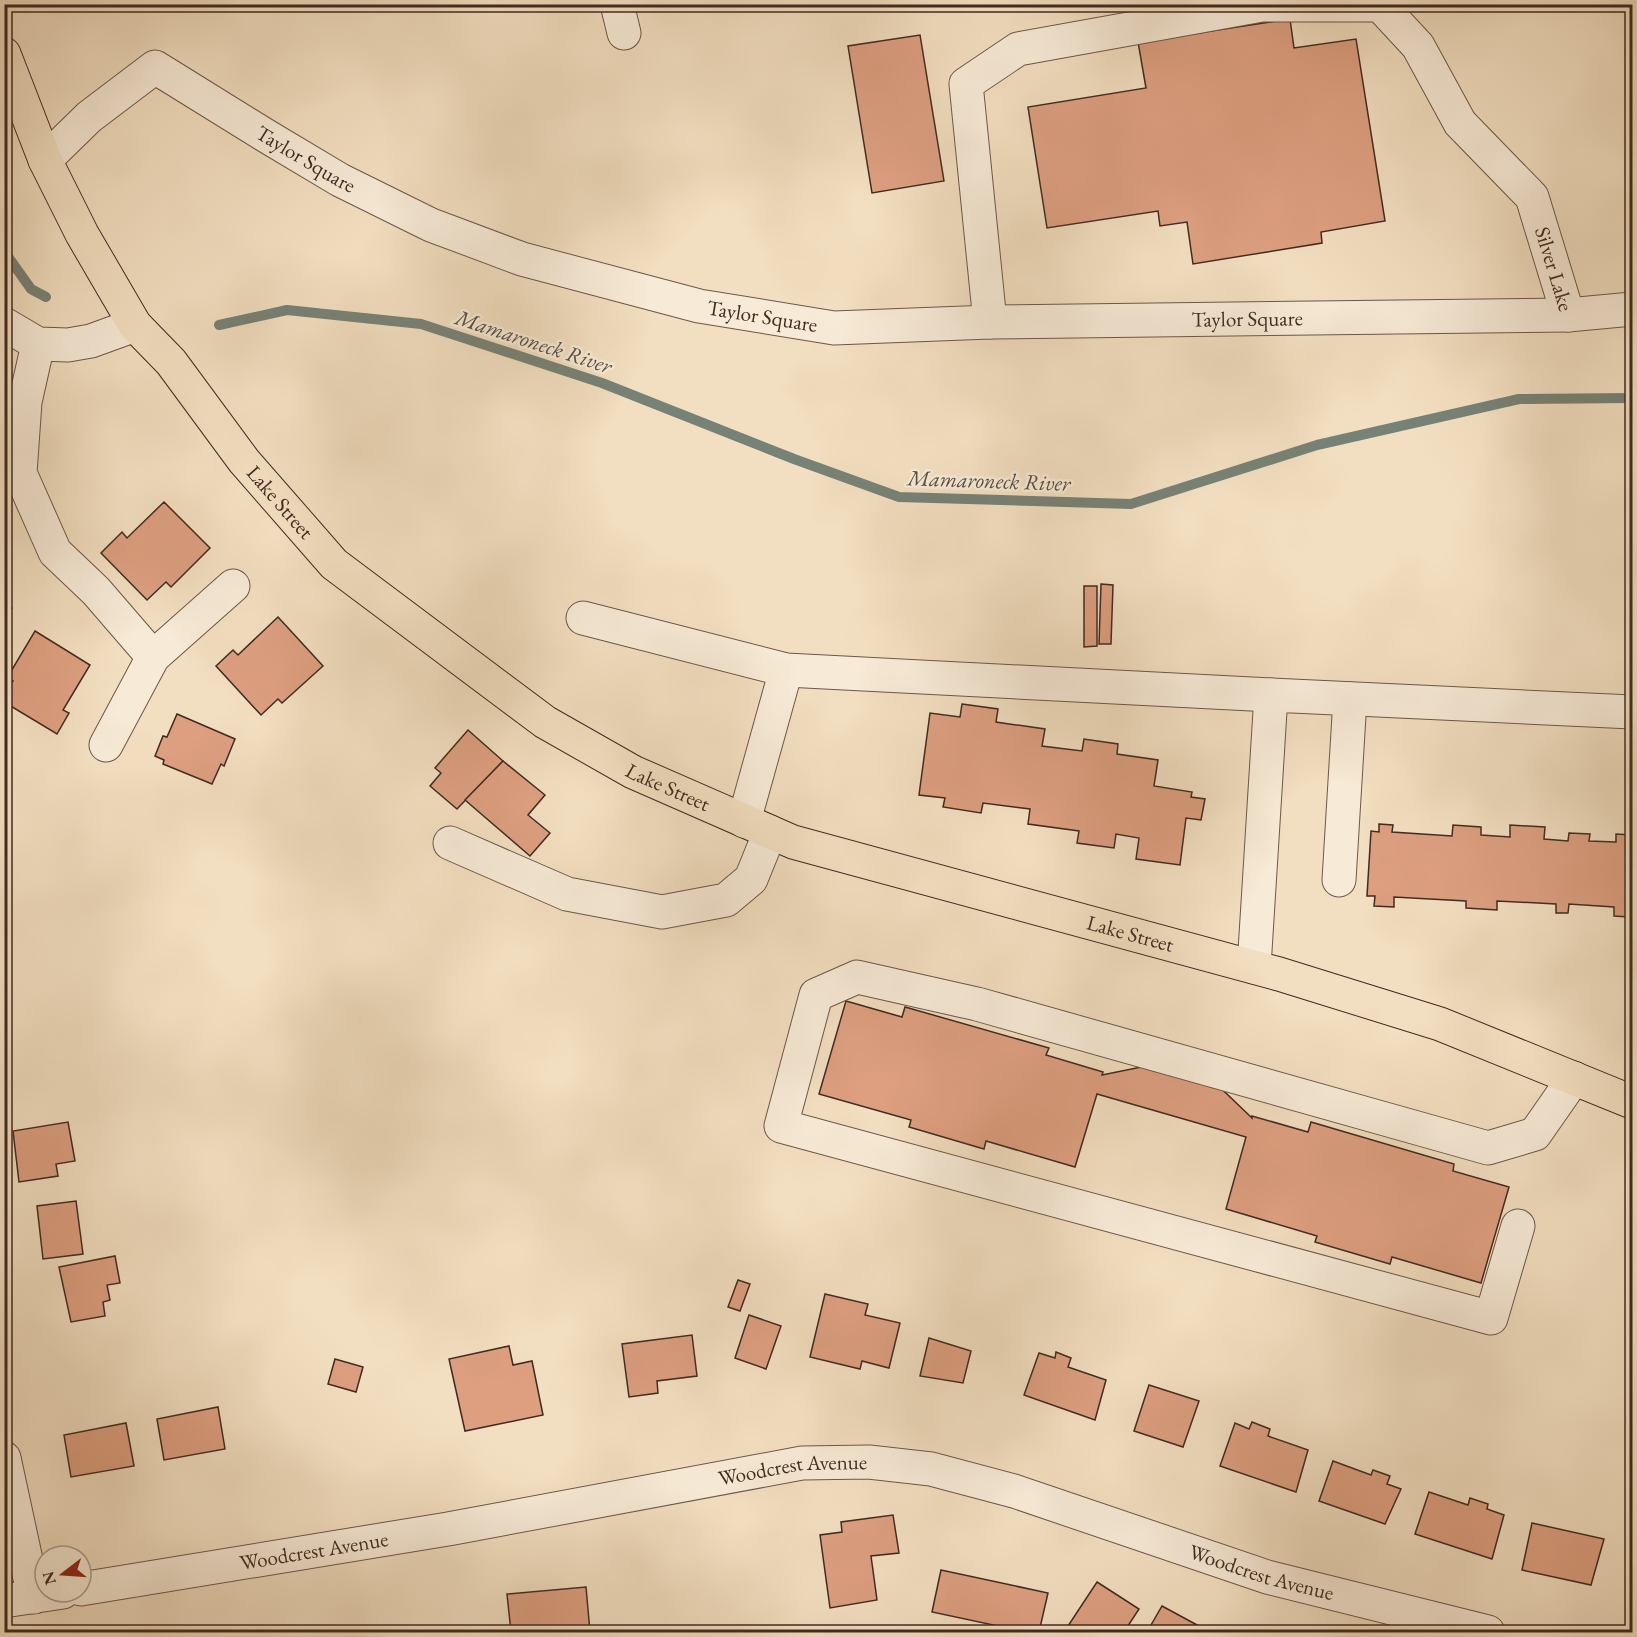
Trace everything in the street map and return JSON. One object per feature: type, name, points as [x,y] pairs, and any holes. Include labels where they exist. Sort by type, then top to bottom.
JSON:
[{"type":"main road","name":"Lake Street","points":[[4,54],[45,160],[82,234],[135,325],[171,362],[244,461],[334,564],[545,722],[633,772],[793,842],[1254,967],[1440,1024],[1632,1102]]},
{"type":"street","name":"Silver Lake","points":[[990,321],[966,84],[1018,49],[1262,5],[1380,5],[1418,46],[1460,123],[1532,197],[1568,315],[1632,309]]},
{"type":"street","name":"Taylor Square","points":[[45,160],[89,117],[155,66],[340,180],[431,225],[522,259],[699,306],[834,328],[990,321],[1568,315]]},
{"type":"street","points":[[4,324],[38,344],[68,345],[91,341],[135,325]]},
{"type":"street","points":[[38,344],[12,476],[55,552],[96,591],[153,657]]},
{"type":"street","points":[[106,745],[153,657],[233,586]]},
{"type":"street","points":[[583,618],[786,670],[1632,712]]},
{"type":"street","points":[[450,843],[567,894],[662,912],[726,900],[752,879],[757,827],[786,670]]},
{"type":"street","points":[[1254,967],[1271,695]]},
{"type":"street","points":[[1339,880],[1350,699]]},
{"type":"street","points":[[1518,1226],[1491,1318],[781,1126],[816,995],[857,976],[977,1005],[1488,1148],[1535,1134],[1574,1078]]},
{"type":"street","points":[[4,1458],[33,1591]]},
{"type":"street","name":"Woodcrest Avenue","points":[[93,1587],[448,1529],[802,1463],[869,1462],[931,1469],[1014,1491],[1267,1577],[1488,1632]]},
{"type":"building","points":[[1290,19],[1294,48],[1356,39],[1385,221],[1321,232],[1322,243],[1193,264],[1187,222],[1160,226],[1158,211],[1047,228],[1028,107],[1146,88],[1138,42]]},
{"type":"building","points":[[920,35],[944,181],[872,193],[848,46]]},
{"type":"building","points":[[164,502],[210,548],[171,587],[166,582],[147,600],[101,553],[122,532],[127,538]]},
{"type":"building","points":[[1101,584],[1113,585],[1111,644],[1099,644]]},
{"type":"building","points":[[1084,586],[1097,586],[1097,646],[1084,647]]},
{"type":"building","points":[[4,592],[12,608],[4,611]]},
{"type":"building","points":[[278,617],[323,666],[282,703],[278,699],[261,715],[216,666],[233,650],[238,655]]},
{"type":"building","points":[[35,631],[90,665],[63,710],[69,713],[57,734],[4,702],[4,694],[13,681],[7,678]]},
{"type":"building","points":[[962,704],[998,709],[996,722],[1045,729],[1042,746],[1082,751],[1084,739],[1118,744],[1117,754],[1158,760],[1154,786],[1192,792],[1191,797],[1205,799],[1201,820],[1186,818],[1180,865],[1136,859],[1139,838],[1116,834],[1114,848],[1077,843],[1079,831],[1028,824],[1030,809],[983,803],[981,813],[943,807],[945,798],[919,795],[930,713],[960,717]]},
{"type":"building","points":[[177,714],[235,739],[224,766],[221,764],[212,784],[163,764],[164,760],[155,756],[163,736],[167,737]]},
{"type":"building","points":[[468,730],[503,761],[457,809],[430,786],[441,773],[435,768]]},
{"type":"building","points":[[503,761],[545,795],[528,815],[550,833],[530,856],[465,800]]},
{"type":"building","points":[[1379,824],[1393,825],[1392,832],[1452,836],[1453,825],[1481,827],[1481,835],[1510,837],[1510,825],[1545,827],[1544,839],[1568,841],[1569,833],[1590,834],[1589,841],[1616,842],[1616,834],[1632,835],[1632,908],[1629,908],[1629,917],[1614,916],[1614,907],[1569,904],[1568,913],[1556,913],[1556,904],[1497,901],[1497,910],[1466,908],[1466,901],[1394,897],[1394,907],[1374,906],[1375,896],[1367,896],[1371,831],[1379,832]]},
{"type":"building","points":[[846,1001],[902,1017],[905,1007],[1049,1048],[1046,1055],[1103,1072],[1102,1075],[1166,1062],[1206,1074],[1252,1118],[1252,1116],[1308,1132],[1311,1122],[1454,1164],[1453,1171],[1509,1187],[1481,1283],[1392,1257],[1390,1264],[1315,1242],[1317,1236],[1226,1209],[1246,1137],[1097,1094],[1075,1167],[986,1141],[984,1149],[909,1127],[911,1120],[819,1094]]},
{"type":"building","points":[[68,1122],[75,1161],[56,1164],[58,1176],[19,1182],[13,1131]]},
{"type":"building","points":[[76,1201],[83,1254],[43,1259],[37,1206]]},
{"type":"building","points":[[115,1256],[120,1283],[107,1285],[110,1300],[103,1302],[105,1316],[71,1322],[59,1267]]},
{"type":"building","points":[[738,1280],[750,1284],[740,1311],[728,1307]]},
{"type":"building","points":[[825,1294],[868,1304],[865,1315],[900,1323],[889,1368],[862,1361],[860,1369],[810,1357]]},
{"type":"building","points":[[749,1315],[781,1326],[766,1369],[735,1358]]},
{"type":"building","points":[[692,1335],[697,1376],[657,1381],[658,1393],[629,1397],[622,1344]]},
{"type":"building","points":[[929,1338],[971,1351],[963,1383],[920,1376]]},
{"type":"building","points":[[509,1346],[513,1365],[532,1361],[543,1415],[465,1431],[449,1359]]},
{"type":"building","points":[[1056,1352],[1071,1358],[1068,1367],[1106,1380],[1095,1420],[1024,1395],[1039,1353],[1055,1358]]},
{"type":"building","points":[[335,1359],[363,1367],[356,1392],[328,1384]]},
{"type":"building","points":[[1149,1385],[1199,1401],[1183,1447],[1134,1431]]},
{"type":"building","points":[[218,1407],[225,1449],[164,1460],[157,1419]]},
{"type":"building","points":[[1252,1422],[1270,1429],[1268,1436],[1308,1450],[1296,1492],[1220,1466],[1235,1423],[1249,1429]]},
{"type":"building","points":[[126,1423],[134,1466],[71,1477],[64,1435]]},
{"type":"building","points":[[1333,1461],[1371,1475],[1373,1470],[1390,1476],[1387,1484],[1401,1489],[1385,1524],[1319,1501]]},
{"type":"building","points":[[1429,1492],[1468,1505],[1470,1498],[1488,1504],[1487,1509],[1504,1515],[1492,1559],[1415,1534]]},
{"type":"building","points":[[893,1515],[899,1553],[871,1556],[877,1600],[830,1608],[820,1535],[842,1532],[841,1522]]},
{"type":"building","points":[[1532,1523],[1604,1539],[1591,1585],[1522,1570]]},
{"type":"building","points":[[941,1570],[1048,1593],[1039,1632],[1026,1632],[932,1612]]},
{"type":"building","points":[[1097,1582],[1139,1609],[1124,1632],[1064,1632]]},
{"type":"building","points":[[586,1587],[590,1632],[511,1632],[507,1594]]},
{"type":"building","points":[[1162,1606],[1210,1632],[1147,1632]]},
{"type":"waterway","name":"Mamaroneck River","points":[[4,251],[31,289],[46,297]]},
{"type":"waterway","name":"Mamaroneck River","points":[[219,325],[287,310],[421,324],[602,383],[794,459],[899,497],[1131,504],[1317,445],[1519,399],[1632,398]]}]
